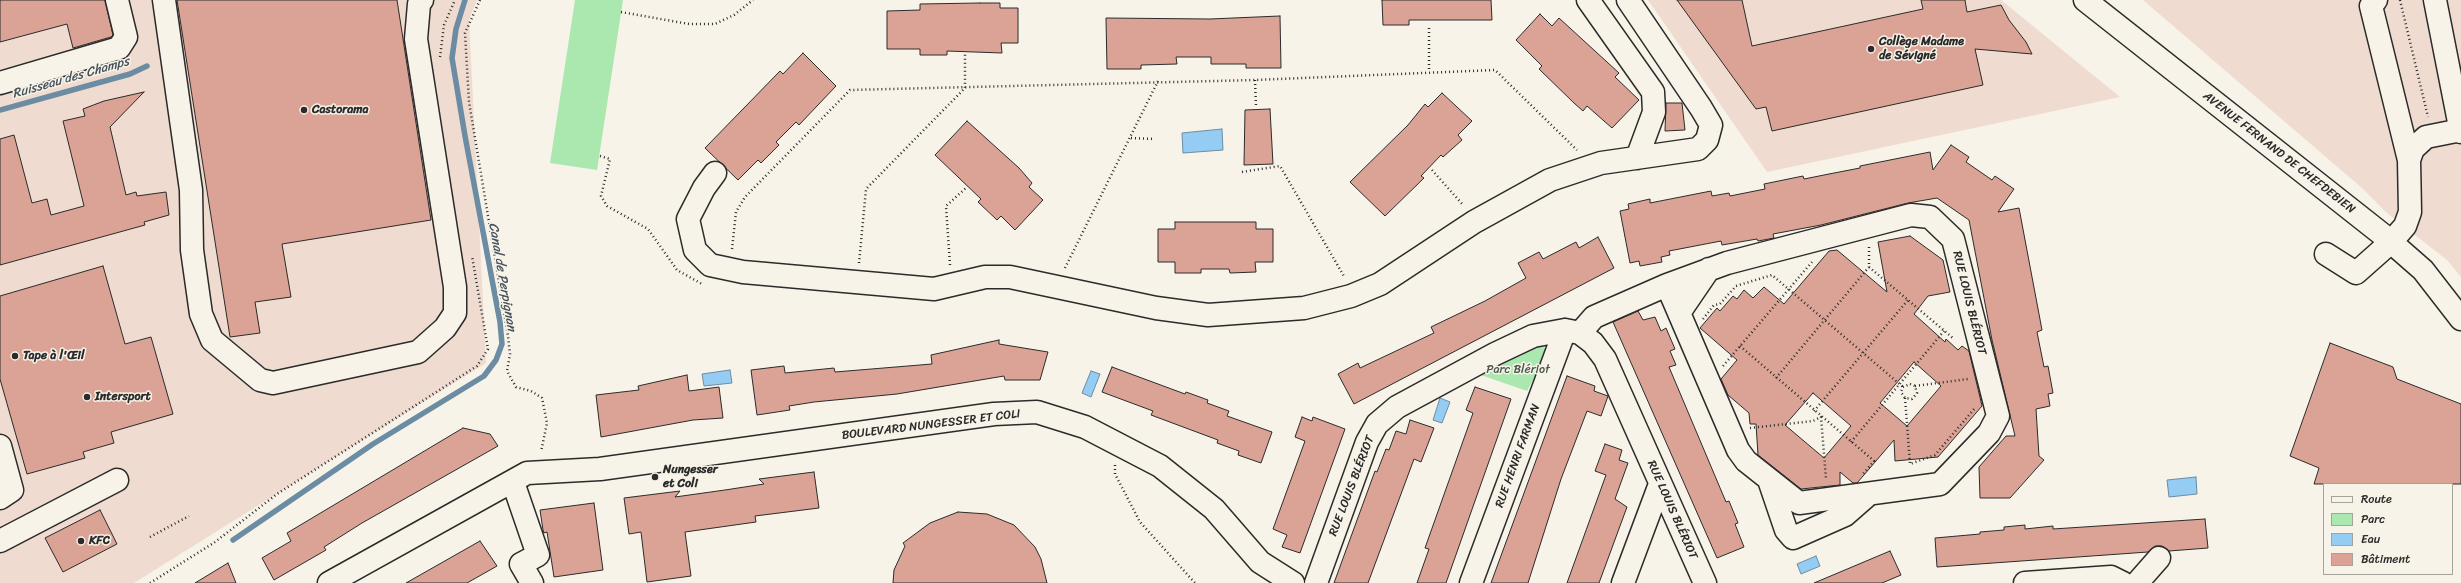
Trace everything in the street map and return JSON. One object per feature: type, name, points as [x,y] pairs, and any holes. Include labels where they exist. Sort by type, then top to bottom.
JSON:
[{"type":"street","points":[[0,83],[119,48],[126,36],[117,0]]},
{"type":"street","points":[[164,0],[191,190],[192,250],[200,314],[212,340],[260,380],[273,383],[418,352],[445,328],[455,313],[454,286],[416,39],[419,4],[422,0]]},
{"type":"street","points":[[1588,0],[1653,92],[1654,112],[1637,158]]},
{"type":"street","points":[[715,173],[704,188],[688,219],[695,250],[710,265],[733,270],[934,289],[985,277],[1010,277],[1156,308],[1208,315],[1304,308],[1351,296],[1380,284],[1474,222],[1550,180],[1592,165],[1698,149],[1707,140],[1711,125],[1628,0]]},
{"type":"street","name":"AVENUE FERNAND DE CHEFDEBIEN","points":[[2085,0],[2391,242],[2423,270],[2461,319]]},
{"type":"street","points":[[2326,254],[2356,273],[2391,242],[2405,226],[2410,212],[2409,160],[2371,6],[2376,0]]},
{"type":"street","points":[[2409,160],[2419,141],[2432,136],[2461,130],[2435,0]]},
{"type":"street","name":"RUE LOUIS BLÉRIOT","points":[[1316,583],[1367,442],[1377,424],[1397,407],[1495,354],[1533,336],[1572,332],[1594,317],[1667,284],[1709,269],[1910,215],[1930,217],[1953,240],[1998,416],[1989,433],[1940,484],[1799,503],[1746,461],[1738,450],[1667,284]]},
{"type":"street","points":[[1683,321],[1709,269]]},
{"type":"street","name":"RUE LOUIS BLÉRIOT","points":[[1572,332],[1593,343],[1605,359],[1705,583]]},
{"type":"street","name":"RUE HENRI FARMAN","points":[[1471,583],[1572,332]]},
{"type":"street","name":"BOULEVARD NUNGESSER ET COLI","points":[[330,583],[527,473],[587,471],[994,414],[1037,412],[1084,427],[1166,470],[1214,509],[1260,562],[1293,583]]},
{"type":"street","points":[[0,446],[12,490],[0,498]]},
{"type":"street","name":"BOULEVARD NUNGESSER ET COLI","points":[[481,498],[516,491],[587,471]]},
{"type":"street","points":[[0,541],[117,480]]},
{"type":"street","points":[[1769,480],[1786,530],[1793,538],[1845,514],[1869,494]]},
{"type":"street","points":[[1623,583],[1660,484]]},
{"type":"street","points":[[516,491],[538,555],[521,564],[532,583]]},
{"type":"street","points":[[2137,583],[2159,558]]},
{"type":"street","points":[[2025,583],[2111,577],[2123,583]]},
{"type":"path","points":[[440,60],[444,24],[455,0]]},
{"type":"path","points":[[480,0],[465,33],[469,102],[507,328],[510,354],[508,370],[516,386],[531,391],[542,398],[548,423],[542,440],[538,472]]},
{"type":"path","points":[[621,12],[689,24],[715,24],[734,16],[752,0]]},
{"type":"path","points":[[2400,0],[2432,136]]},
{"type":"path","points":[[1429,28],[1429,72]]},
{"type":"path","points":[[857,282],[866,190],[965,88],[965,54]]},
{"type":"path","points":[[733,270],[731,242],[736,212],[745,196],[850,90],[965,88],[1158,81],[1256,80],[1495,70],[1592,165]]},
{"type":"path","points":[[1256,80],[1256,106]]},
{"type":"path","points":[[1059,287],[1066,264],[1131,138],[1158,81]]},
{"type":"path","points":[[1131,138],[1154,139]]},
{"type":"path","points":[[600,156],[610,159],[601,196],[607,206],[648,229],[677,270],[698,283],[708,286]]},
{"type":"path","points":[[1242,172],[1280,166],[1345,277],[1351,296]]},
{"type":"path","points":[[1432,170],[1455,194],[1474,222]]},
{"type":"path","points":[[951,284],[946,206],[967,186]]},
{"type":"path","points":[[1867,226],[1871,243],[1867,250],[1869,267],[1954,339]]},
{"type":"path","points":[[1709,382],[1815,259],[1812,241]]},
{"type":"path","points":[[150,583],[215,542],[277,494],[477,366],[488,349],[472,255]]},
{"type":"path","points":[[1776,378],[1869,267]]},
{"type":"path","points":[[1683,321],[1696,327],[1714,305],[1720,304],[1736,286],[1772,275],[1903,387]]},
{"type":"path","points":[[1814,411],[1908,300]]},
{"type":"path","points":[[1851,442],[1944,331]]},
{"type":"path","points":[[1740,346],[1874,461],[1858,481],[1869,494]]},
{"type":"path","points":[[1976,406],[1935,455],[1910,464],[1904,398],[1901,392],[1903,387],[1910,384],[1915,386],[1988,377]]},
{"type":"path","points":[[1904,398],[1912,399],[1917,393],[1915,386]]},
{"type":"path","points":[[1729,430],[1813,421],[1821,417]]},
{"type":"path","points":[[1821,417],[1827,499]]},
{"type":"path","points":[[1114,442],[1115,474],[1140,522],[1195,583]]},
{"type":"path","points":[[150,538],[189,516]]},
{"type":"shaded area","points":[[0,0],[477,0],[469,20],[486,363],[134,583],[0,583]]},
{"type":"shaded area","name":"Collège Madame de Sévigné","points":[[1648,0],[2001,0],[2120,97],[1767,172]]},
{"type":"shaded area","points":[[2143,0],[2461,0],[2461,277],[2447,260],[2387,213],[2362,188]]},
{"type":"green space","points":[[575,0],[623,0],[597,170],[550,163]]},
{"type":"green space","name":"Parc Blériot","points":[[1534,341],[1549,351],[1527,391],[1478,374]]},
{"type":"water","points":[[1222,129],[1223,150],[1183,153],[1182,133]]},
{"type":"water","points":[[730,370],[732,383],[704,386],[702,374]]},
{"type":"water","points":[[1091,371],[1100,374],[1091,397],[1082,393]]},
{"type":"water","points":[[1440,398],[1450,402],[1442,423],[1433,420]]},
{"type":"water","points":[[2196,477],[2197,494],[2169,497],[2167,480]]},
{"type":"water","points":[[1816,556],[1820,566],[1801,574],[1797,564]]},
{"type":"building","points":[[0,0],[105,0],[113,35],[111,37],[73,48],[67,24],[0,42]]},
{"type":"building","name":"Castorama","points":[[177,0],[397,0],[431,220],[282,244],[291,297],[255,302],[260,333],[230,337]]},
{"type":"building","points":[[1382,0],[1491,0],[1492,20],[1409,20],[1409,25],[1383,25]]},
{"type":"building","points":[[1677,0],[1742,0],[1752,46],[1923,9],[1921,0],[1965,0],[1967,12],[2001,5],[2009,20],[2026,42],[2032,54],[1975,49],[1983,85],[1772,131],[1766,107],[1756,109]]},
{"type":"building","points":[[1000,3],[1000,8],[1018,8],[1018,43],[1001,43],[1002,53],[947,51],[947,55],[920,55],[920,49],[887,49],[887,11],[920,10],[920,4]]},
{"type":"building","points":[[1540,14],[1552,26],[1559,18],[1619,73],[1615,77],[1639,100],[1612,128],[1587,106],[1583,111],[1574,103],[1539,69],[1542,66],[1516,40]]},
{"type":"building","points":[[1280,16],[1281,68],[1246,68],[1246,64],[1211,64],[1211,57],[1176,57],[1177,64],[1141,65],[1141,69],[1107,69],[1106,18],[1210,19]]},
{"type":"building","points":[[803,53],[836,86],[799,125],[796,122],[776,142],[779,145],[761,163],[758,160],[738,180],[705,148],[780,71],[783,74]]},
{"type":"building","points":[[144,92],[110,127],[126,195],[136,192],[137,196],[166,192],[169,215],[144,222],[145,225],[0,265],[0,139],[14,135],[32,203],[47,199],[51,215],[84,206],[63,121],[85,116],[83,109],[104,101]]},
{"type":"building","points":[[1442,93],[1472,121],[1458,135],[1462,140],[1443,157],[1441,155],[1421,176],[1424,178],[1385,216],[1350,182],[1408,125],[1425,104],[1428,107]]},
{"type":"building","points":[[1666,103],[1682,103],[1685,130],[1665,131]]},
{"type":"building","points":[[1270,109],[1273,164],[1244,165],[1245,110]]},
{"type":"building","points":[[967,121],[1019,168],[1032,183],[1029,187],[1043,200],[1015,230],[1001,216],[997,220],[978,202],[981,199],[935,155]]},
{"type":"building","points":[[1951,145],[1969,157],[1966,162],[1992,180],[1995,176],[2014,189],[1998,212],[2019,208],[2042,330],[2037,332],[2044,367],[2048,366],[2053,393],[2048,394],[2050,406],[2036,409],[2039,456],[2044,460],[2010,498],[1980,498],[1979,467],[2006,436],[2015,436],[1992,340],[1969,220],[1937,198],[1908,203],[1821,225],[1773,234],[1774,238],[1769,239],[1758,241],[1757,239],[1722,245],[1721,241],[1669,251],[1670,255],[1661,257],[1662,262],[1640,266],[1639,261],[1630,263],[1620,211],[1629,209],[1628,204],[1650,199],[1650,203],[1711,191],[1712,196],[1729,193],[1730,196],[1765,189],[1764,184],[1803,176],[1804,179],[1930,152],[1933,170]]},
{"type":"building","points":[[1175,222],[1256,222],[1256,229],[1273,229],[1273,262],[1255,262],[1256,272],[1230,273],[1229,269],[1201,269],[1201,273],[1175,273],[1175,262],[1158,262],[1158,229],[1175,229]]},
{"type":"building","points":[[1910,236],[1943,260],[1950,292],[1928,296],[1914,314],[1945,342],[1946,339],[1958,350],[1962,346],[1969,351],[1982,406],[1938,457],[1895,461],[1894,440],[1857,483],[1853,483],[1840,472],[1840,485],[1801,489],[1758,455],[1756,424],[1750,424],[1749,413],[1728,395],[1721,379],[1737,360],[1700,328],[1717,308],[1720,311],[1733,296],[1737,299],[1744,290],[1753,298],[1764,287],[1784,304],[1829,251],[1837,250],[1887,292],[1878,242]],"holes":[[[1914,362],[1941,386],[1907,426],[1880,403]],[[1813,393],[1851,426],[1824,458],[1785,425]]]},
{"type":"building","points":[[1598,237],[1614,268],[1354,404],[1338,374],[1358,363],[1360,368],[1434,333],[1431,327],[1485,301],[1526,278],[1518,263],[1539,252],[1543,259],[1576,242],[1579,248]]},
{"type":"building","points":[[103,266],[125,344],[151,337],[173,414],[111,432],[114,443],[83,452],[85,458],[27,474],[0,379],[0,296]]},
{"type":"building","points":[[1638,311],[1643,320],[1655,317],[1661,331],[1666,328],[1675,349],[1670,351],[1676,365],[1669,367],[1726,502],[1729,501],[1738,523],[1735,524],[1744,547],[1717,558],[1613,322]]},
{"type":"building","points":[[999,340],[999,344],[1048,352],[1040,380],[1005,380],[1004,376],[897,394],[814,402],[789,406],[790,410],[757,415],[751,370],[784,366],[785,373],[834,368],[835,372],[932,364],[931,355]]},
{"type":"building","points":[[2330,343],[2393,367],[2397,379],[2461,404],[2461,484],[2314,484],[2319,468],[2290,456]]},
{"type":"building","points":[[1112,367],[1185,394],[1186,392],[1208,400],[1207,403],[1229,411],[1227,416],[1272,432],[1261,463],[1238,455],[1239,451],[1217,443],[1218,440],[1151,415],[1153,411],[1102,392]]},
{"type":"building","points":[[687,375],[689,391],[719,387],[723,418],[693,420],[601,437],[596,395],[639,390],[638,386]]},
{"type":"building","points":[[1567,376],[1595,386],[1594,391],[1608,396],[1601,416],[1587,411],[1561,479],[1528,583],[1491,583]]},
{"type":"building","points":[[1475,387],[1511,399],[1446,583],[1417,583],[1429,549],[1425,548],[1473,413],[1466,410]]},
{"type":"building","points":[[1302,417],[1312,421],[1313,417],[1345,429],[1300,553],[1282,547],[1287,535],[1273,529],[1305,441],[1295,437]]},
{"type":"building","points":[[1410,420],[1434,428],[1421,462],[1414,459],[1368,583],[1334,583],[1375,471],[1377,472],[1386,449],[1389,450],[1396,431],[1406,434]]},
{"type":"building","points":[[463,428],[490,434],[498,446],[362,523],[324,547],[326,550],[274,580],[262,558],[291,541],[287,533]]},
{"type":"building","points":[[1605,444],[1622,450],[1619,460],[1628,463],[1615,499],[1627,507],[1599,583],[1567,583],[1606,475],[1595,471]]},
{"type":"building","points":[[814,472],[819,508],[755,516],[756,522],[685,532],[691,576],[647,582],[641,532],[629,534],[624,498],[680,491],[675,497],[764,484],[759,479]]},
{"type":"building","points":[[594,503],[603,570],[554,577],[547,532],[544,533],[543,530],[540,510]]},
{"type":"building","name":"KFC","points":[[100,510],[117,544],[63,572],[45,538]]},
{"type":"building","points":[[958,512],[987,514],[1014,525],[1035,547],[1041,559],[1047,583],[893,583],[894,570],[905,546],[903,543],[930,523]]},
{"type":"building","points":[[2205,519],[2208,548],[2169,551],[2162,546],[2155,546],[2148,552],[1937,567],[1935,538],[1980,534],[1980,532],[2004,530],[2004,527],[2025,525],[2025,529],[2053,526],[2053,529]]},
{"type":"building","points":[[480,541],[497,566],[467,583],[406,583]]},
{"type":"building","points":[[1890,551],[1901,575],[1882,583],[1814,583]]},
{"type":"building","points":[[228,563],[236,583],[195,583]]},
{"type":"waterway","name":"Canal de Perpignan","points":[[233,540],[373,444],[484,376],[496,360],[502,344],[500,322],[452,58],[456,29],[465,0]]},
{"type":"waterway","name":"Ruisseau des Champs","points":[[0,110],[130,74],[147,66]]},
{"type":"place","name":"Collège Madame de Sévigné","points":[[1871,49]]},
{"type":"place","name":"Castorama","points":[[304,110]]},
{"type":"place","name":"Tape à l'Œil","points":[[15,356]]},
{"type":"place","name":"Intersport","points":[[87,397]]},
{"type":"place","name":"Nungesser et Coli","points":[[655,477]]},
{"type":"place","name":"KFC","points":[[81,541]]}]
